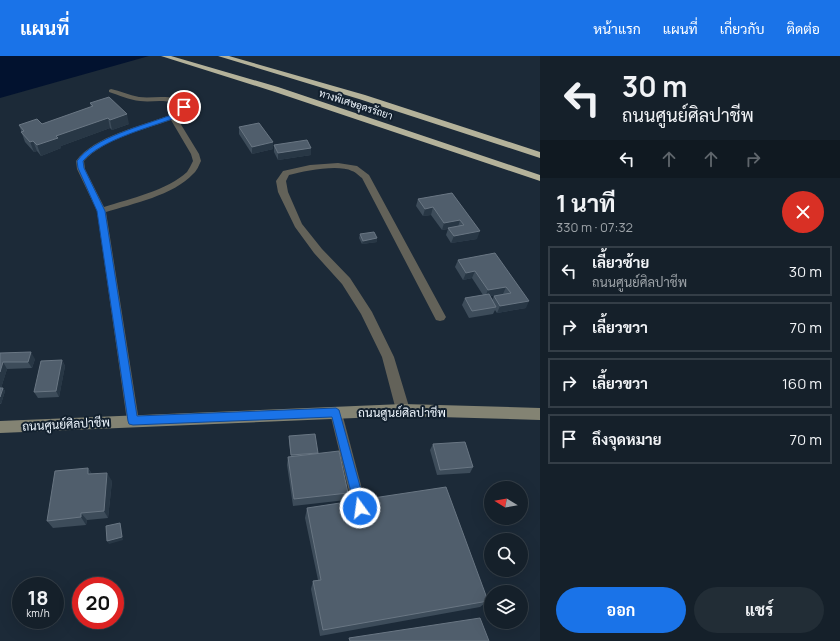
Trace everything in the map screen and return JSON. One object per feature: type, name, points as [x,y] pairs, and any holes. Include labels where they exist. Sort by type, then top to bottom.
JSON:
[{"type":"highway","name":"ทางพิเศษอุดรรัถยา","points":[[164,56],[274,89],[540,178]]},
{"type":"highway","name":"ทางพิเศษอุดรรัถยา","points":[[221,56],[362,97],[540,155]]},
{"type":"highway","points":[[362,97],[442,116],[540,146]]},
{"type":"main road","name":"ถนนศูนย์ศิลปาชีพ","points":[[0,427],[403,410],[540,414]]},
{"type":"street","points":[[403,410],[388,357],[366,312],[346,281],[318,251],[298,225],[283,192],[281,181],[286,172],[300,169],[343,167],[355,169],[366,177],[440,317]]},
{"type":"lane","points":[[112,91],[129,97],[142,99],[170,99],[179,102],[184,107],[183,112],[173,117],[102,143],[88,152],[80,161],[81,168],[101,211],[133,421]]},
{"type":"lane","points":[[101,211],[166,187],[181,180],[191,172],[197,161],[195,154],[173,117]]},
{"type":"lane","points":[[336,413],[360,508]]},
{"type":"water","points":[[0,56],[149,56],[0,98]]},
{"type":"building","points":[[109,97],[127,114],[110,120],[108,118],[56,136],[58,138],[37,145],[33,141],[30,142],[21,132],[24,131],[19,125],[37,119],[42,124],[93,106],[90,103]]},
{"type":"building","points":[[259,123],[273,142],[252,147],[239,127]]},
{"type":"building","points":[[307,140],[311,148],[278,153],[274,145]]},
{"type":"building","points":[[452,193],[480,231],[454,236],[448,228],[464,225],[460,220],[444,223],[433,207],[425,209],[418,199]]},
{"type":"building","points":[[374,232],[377,238],[363,241],[360,234]]},
{"type":"building","points":[[495,253],[529,301],[500,306],[494,296],[511,293],[506,287],[488,290],[475,271],[466,273],[458,260]]},
{"type":"building","points":[[489,294],[496,307],[472,311],[465,298]]},
{"type":"building","points":[[31,352],[28,362],[3,362],[0,372],[0,353]]},
{"type":"building","points":[[62,360],[56,391],[34,392],[41,361]]},
{"type":"building","points":[[0,388],[3,388],[0,397]]},
{"type":"building","points":[[315,434],[318,453],[291,455],[289,436]]},
{"type":"building","points":[[465,442],[473,467],[440,470],[433,444]]},
{"type":"building","points":[[339,451],[348,493],[294,499],[288,457]]},
{"type":"building","points":[[88,468],[88,474],[107,473],[104,511],[81,513],[81,517],[47,521],[55,471]]},
{"type":"building","points":[[446,487],[484,590],[484,602],[323,630],[313,581],[321,580],[307,508]]},
{"type":"building","points":[[120,523],[122,537],[107,541],[106,526]]},
{"type":"building","points":[[480,618],[489,641],[350,641],[349,638]]},
{"type":"route","points":[[184,107],[183,112],[173,117],[102,143],[88,152],[80,161],[81,168],[101,211],[133,421],[336,413],[360,508]]}]
